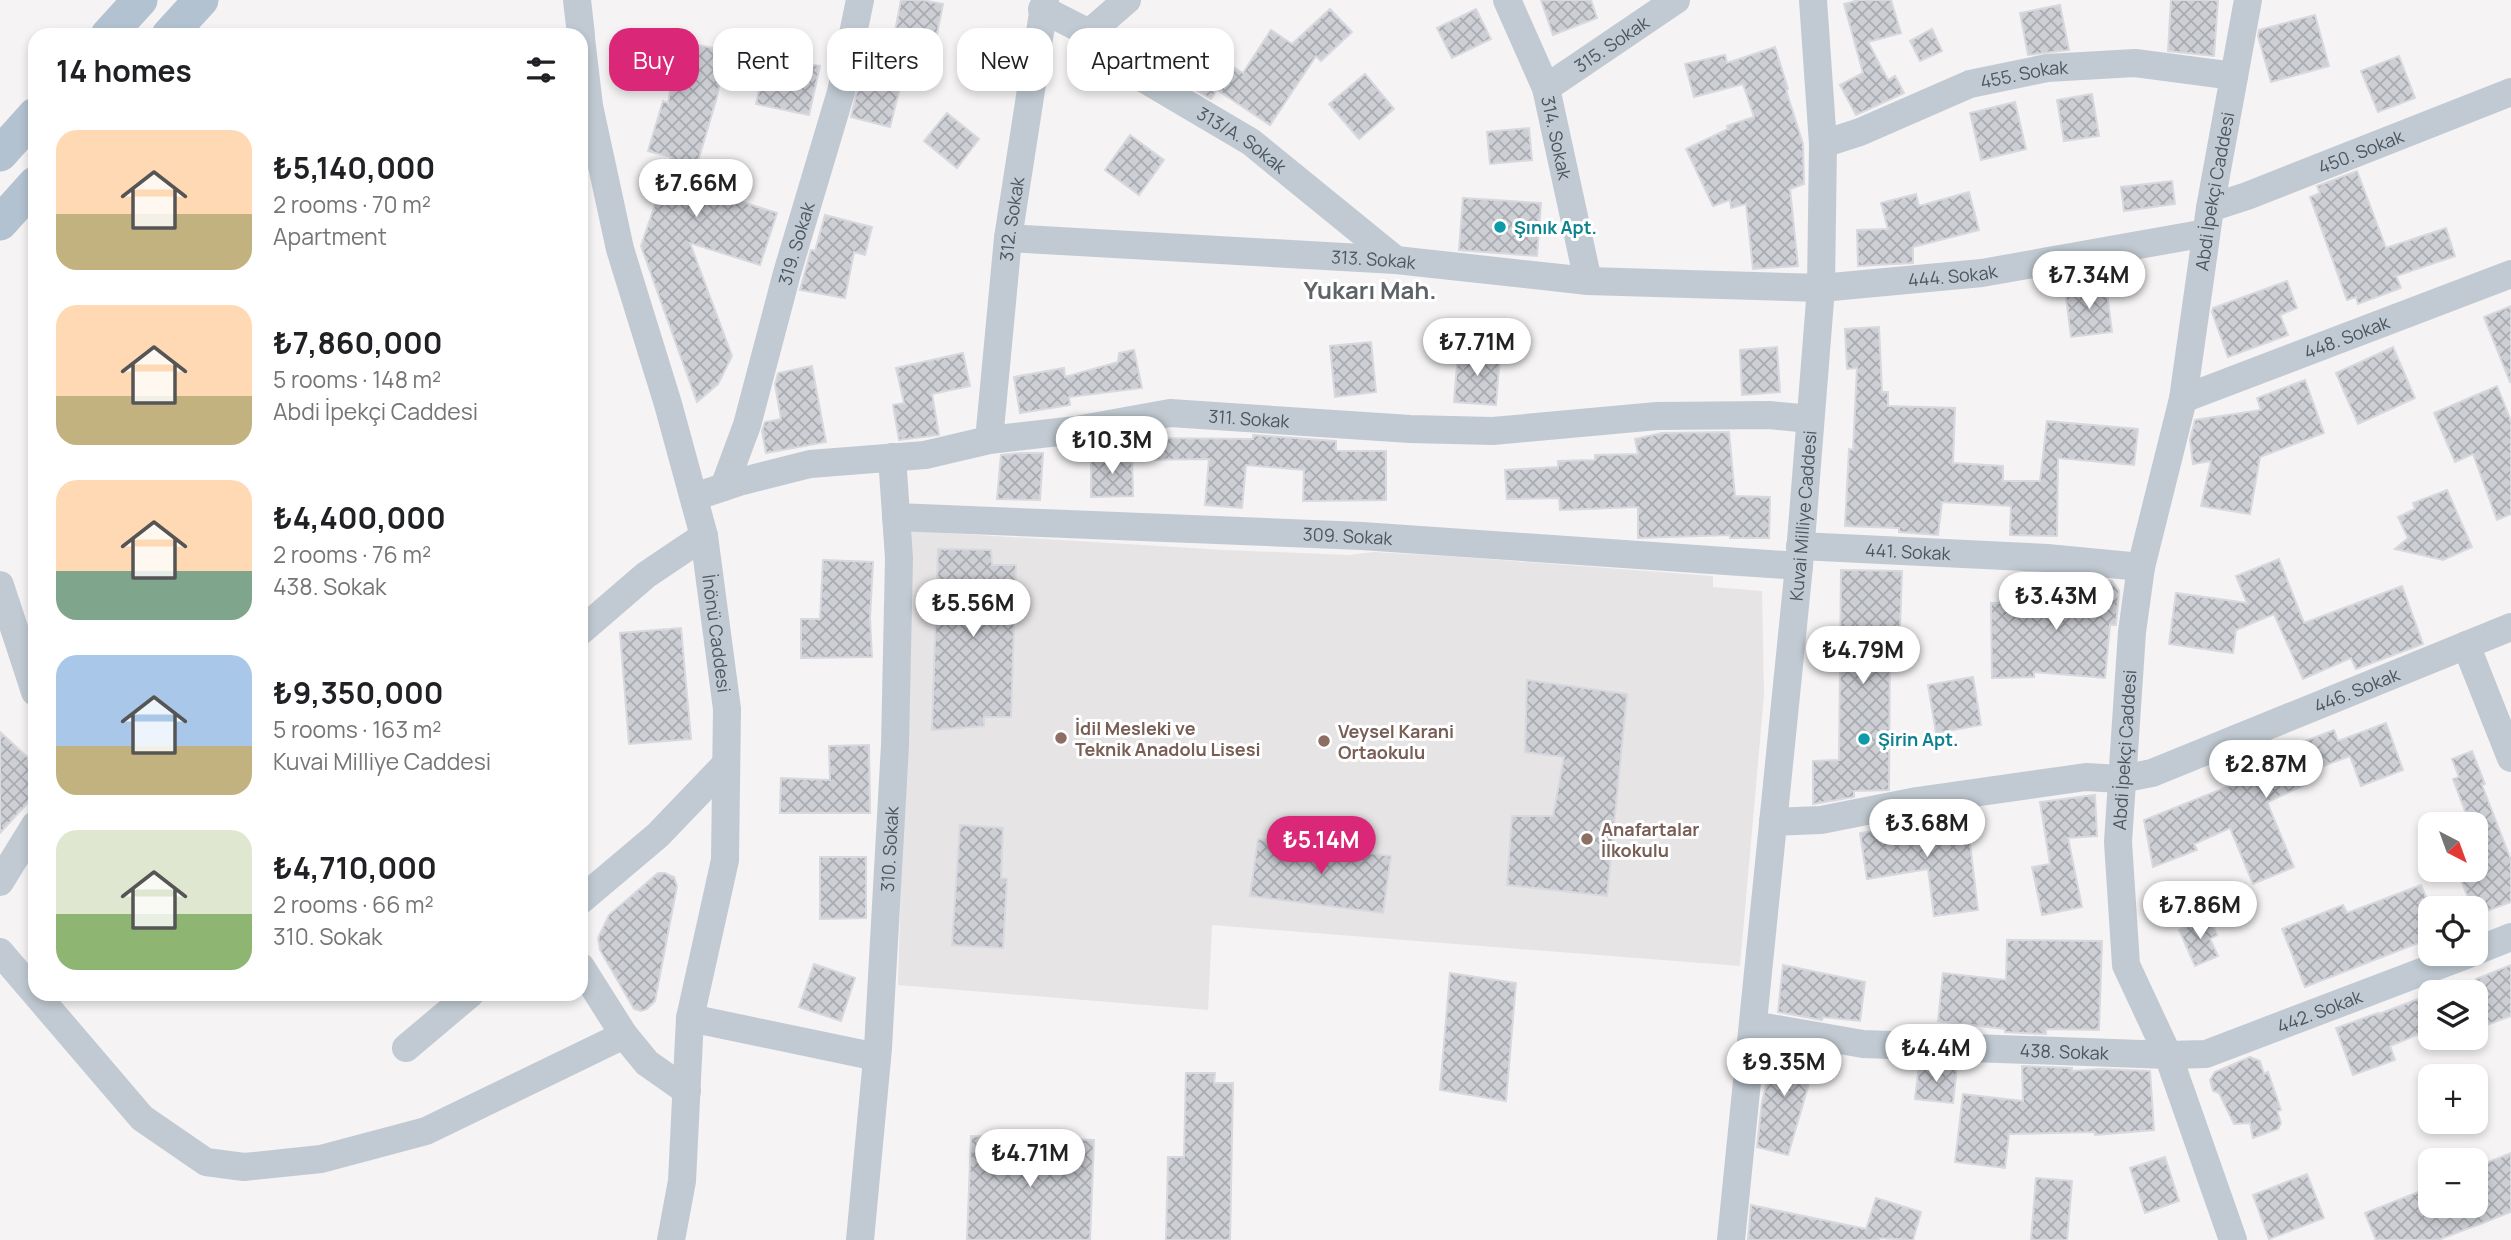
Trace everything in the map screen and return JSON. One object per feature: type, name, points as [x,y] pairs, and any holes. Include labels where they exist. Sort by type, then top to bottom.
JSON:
[{"type":"main road","points":[[114,28],[140,0]]},
{"type":"main road","points":[[175,28],[201,0]]},
{"type":"main road","points":[[0,154],[28,123]]},
{"type":"main road","points":[[0,223],[28,192]]},
{"type":"street","name":"İnönü Caddesi","points":[[577,0],[580,28]]},
{"type":"street","name":"319. Sokak","points":[[724,487],[747,425],[786,273],[841,92],[860,0]]},
{"type":"street","points":[[1094,28],[1127,0]]},
{"type":"street","name":"314. Sokak","points":[[1507,0],[1546,88],[1588,281]]},
{"type":"street","name":"315. Sokak","points":[[1546,88],[1676,0]]},
{"type":"street","name":"Kuvai Milliye Caddesi","points":[[1731,1240],[1799,556],[1821,288],[1822,144],[1813,0]]},
{"type":"street","name":"Abdi İpekçi Caddesi","points":[[2233,1240],[2168,1055],[2126,965],[2118,842],[2132,632],[2141,567],[2183,399],[2208,220],[2248,0]]},
{"type":"street","name":"313/A. Sokak","points":[[1044,4],[1080,28]]},
{"type":"street","name":"312. Sokak","points":[[989,440],[1008,238],[1044,4]]},
{"type":"street","name":"455. Sokak","points":[[1822,144],[1860,132],[1970,84],[2047,68],[2135,63],[2234,76]]},
{"type":"street","name":"313/A. Sokak","points":[[1165,91],[1251,142],[1396,260]]},
{"type":"street","name":"450. Sokak","points":[[2208,220],[2247,196],[2511,92]]},
{"type":"street","name":"İnönü Caddesi","points":[[588,97],[620,248],[668,404],[704,536],[727,709],[725,860],[690,1018],[682,1181],[671,1240]]},
{"type":"street","name":"444. Sokak","points":[[1821,288],[1982,272],[2208,220]]},
{"type":"street","name":"313. Sokak","points":[[1008,238],[1396,260],[1588,281],[1821,288]]},
{"type":"street","name":"448. Sokak","points":[[2183,399],[2511,274]]},
{"type":"street","name":"311. Sokak","points":[[694,497],[810,464],[925,455],[989,440],[1076,430],[1170,413],[1409,429],[1493,431],[1657,416],[1769,415],[1810,419]]},
{"type":"street","name":"310. Sokak","points":[[860,1240],[877,1057],[895,744],[899,558],[892,457]]},
{"type":"street","name":"309. Sokak","points":[[896,517],[1799,556]]},
{"type":"street","points":[[588,625],[646,575],[704,536]]},
{"type":"street","name":"441. Sokak","points":[[1799,556],[2033,558],[2141,567]]},
{"type":"street","points":[[0,585],[28,671]]},
{"type":"street","name":"446. Sokak","points":[[1773,822],[1821,820],[1917,801],[2086,777],[2121,779],[2152,773],[2511,627]]},
{"type":"street","points":[[2466,645],[2511,758]]},
{"type":"street","points":[[588,894],[658,835],[726,764]]},
{"type":"street","points":[[0,882],[28,836]]},
{"type":"street","points":[[2488,946],[2511,937]]},
{"type":"street","points":[[0,952],[28,985]]},
{"type":"street","name":"442. Sokak","points":[[2168,1055],[2206,1054],[2437,966]]},
{"type":"street","points":[[588,978],[624,1035],[647,1063],[687,1091]]},
{"type":"street","points":[[42,1001],[142,1118],[206,1162],[244,1167],[321,1159],[426,1131],[624,1035]]},
{"type":"street","points":[[406,1048],[462,1001]]},
{"type":"street","points":[[690,1018],[877,1057]]},
{"type":"street","name":"438. Sokak","points":[[1753,1025],[1863,1044],[2168,1055]]},
{"type":"shaded area","points":[[911,531],[1224,550],[1447,556],[1713,576],[1713,587],[1762,591],[1764,695],[1740,966],[1212,925],[1208,1010],[898,985]]},
{"type":"building","points":[[901,0],[943,4],[938,28],[896,28]]},
{"type":"building","points":[[1541,0],[1591,0],[1597,18],[1553,35]]},
{"type":"building","points":[[1859,0],[1891,0],[1901,33],[1868,42],[1888,80],[1895,76],[1904,93],[1856,115],[1840,85],[1863,73],[1844,4]]},
{"type":"building","points":[[2171,0],[2218,0],[2214,56],[2168,51]]},
{"type":"building","points":[[2060,5],[2069,50],[2028,55],[2020,13]]},
{"type":"building","points":[[1330,9],[1352,32],[1321,61],[1316,56],[1270,125],[1219,91],[1234,91],[1234,67],[1243,73],[1271,30],[1292,44]]},
{"type":"building","points":[[1476,9],[1491,39],[1452,58],[1437,28]]},
{"type":"building","points":[[2315,15],[2329,66],[2271,82],[2258,36],[2259,30]]},
{"type":"building","points":[[1932,29],[1942,51],[1920,61],[1910,41]]},
{"type":"building","points":[[699,45],[713,48],[713,91],[718,91],[693,178],[710,184],[708,191],[777,213],[760,265],[690,243],[732,356],[718,384],[697,402],[641,246],[671,157],[648,151],[663,101],[668,103],[670,91],[699,91]]},
{"type":"building","points":[[1775,47],[1803,144],[1804,184],[1790,189],[1798,266],[1753,269],[1746,204],[1731,208],[1730,200],[1713,206],[1686,149],[1728,129],[1727,126],[1754,117],[1743,84],[1694,97],[1685,64],[1725,55],[1727,63]]},
{"type":"building","points":[[2399,56],[2415,98],[2378,112],[2361,71]]},
{"type":"building","points":[[813,65],[820,66],[809,115],[756,104],[759,91],[813,91]]},
{"type":"building","points":[[1365,74],[1394,109],[1359,139],[1329,104]]},
{"type":"building","points":[[857,91],[899,91],[890,127],[851,117]]},
{"type":"building","points":[[1198,91],[1216,91],[1211,99]]},
{"type":"building","points":[[2092,94],[2099,136],[2064,141],[2057,100]]},
{"type":"building","points":[[2015,102],[2026,149],[1981,160],[1970,113]]},
{"type":"building","points":[[947,113],[979,139],[957,168],[924,141]]},
{"type":"building","points":[[1529,128],[1532,160],[1490,164],[1487,132]]},
{"type":"building","points":[[1130,135],[1164,160],[1139,195],[1105,170]]},
{"type":"building","points":[[2357,171],[2386,248],[2446,228],[2455,256],[2396,276],[2401,288],[2358,304],[2356,297],[2347,300],[2310,197],[2320,193],[2317,186]]},
{"type":"building","points":[[2172,181],[2175,204],[2124,211],[2121,187]]},
{"type":"building","points":[[1969,192],[1979,230],[1913,247],[1913,263],[1858,266],[1857,230],[1888,229],[1881,203],[1916,194],[1919,206]]},
{"type":"building","name":"Şınık Apt.","points":[[1463,198],[1541,203],[1537,256],[1459,250]]},
{"type":"building","points":[[825,215],[872,227],[865,255],[854,252],[845,298],[800,290],[811,250],[815,251]]},
{"type":"building","points":[[2287,281],[2297,308],[2280,315],[2288,335],[2228,357],[2212,312],[2213,308]]},
{"type":"building","points":[[2106,284],[2112,332],[2071,337],[2065,290]]},
{"type":"building","points":[[2511,306],[2511,381],[2510,382],[2484,317]]},
{"type":"building","points":[[1879,327],[1882,392],[1888,392],[1888,406],[1955,408],[1953,463],[2003,466],[2003,481],[2040,481],[2047,421],[2138,429],[2134,465],[2058,458],[2057,536],[2010,535],[2011,506],[1942,502],[1938,535],[1899,532],[1899,528],[1845,526],[1849,449],[1853,450],[1857,368],[1847,369],[1845,329]]},
{"type":"building","points":[[1371,342],[1376,392],[1335,397],[1330,346]]},
{"type":"building","points":[[1777,347],[1780,392],[1742,395],[1740,350]]},
{"type":"building","points":[[2393,347],[2415,398],[2358,424],[2336,373]]},
{"type":"building","points":[[1134,350],[1142,388],[1069,397],[1070,405],[1020,413],[1014,377],[1064,368],[1065,377],[1118,362],[1119,353]]},
{"type":"building","points":[[1458,352],[1500,355],[1496,405],[1454,402]]},
{"type":"building","points":[[963,353],[970,386],[932,394],[939,435],[899,440],[893,405],[904,403],[896,368]]},
{"type":"building","points":[[812,366],[826,442],[766,453],[762,431],[765,422],[781,419],[775,384],[778,373]]},
{"type":"building","points":[[2305,380],[2324,433],[2260,457],[2250,514],[2201,506],[2211,461],[2193,464],[2190,440],[2195,420],[2261,410],[2257,398]]},
{"type":"building","points":[[2497,386],[2511,421],[2511,514],[2497,520],[2473,454],[2455,462],[2434,413]]},
{"type":"building","points":[[1729,432],[1735,496],[1770,497],[1769,538],[1730,538],[1730,535],[1638,538],[1638,507],[1560,510],[1559,498],[1507,499],[1505,470],[1558,467],[1558,461],[1595,460],[1595,455],[1638,454],[1635,439],[1662,433]]},
{"type":"building","points":[[1253,435],[1336,441],[1336,451],[1386,451],[1386,500],[1303,501],[1304,470],[1246,465],[1242,508],[1205,505],[1209,459],[1138,460],[1138,438],[1253,439]]},
{"type":"building","points":[[1043,453],[1040,500],[997,499],[1001,455]]},
{"type":"building","points":[[1132,454],[1133,496],[1091,497],[1091,455]]},
{"type":"building","points":[[2447,490],[2472,547],[2443,560],[2395,549],[2408,538],[2398,517],[2415,509],[2413,503]]},
{"type":"building","points":[[938,549],[991,550],[992,565],[1016,565],[1011,717],[984,717],[984,726],[932,730]]},
{"type":"building","points":[[2279,559],[2304,623],[2402,586],[2423,644],[2356,669],[2351,658],[2303,679],[2274,614],[2236,630],[2233,653],[2169,644],[2176,593],[2247,603],[2236,576]]},
{"type":"building","points":[[823,560],[873,562],[870,618],[872,657],[801,658],[801,619],[820,619]]},
{"type":"building","points":[[1841,570],[1902,571],[1900,628],[1890,628],[1889,790],[1854,791],[1854,797],[1813,804],[1813,761],[1839,760]]},
{"type":"building","points":[[2063,576],[2112,581],[2119,591],[2116,625],[2110,625],[2105,678],[2034,672],[2034,677],[1992,678],[1991,603],[2056,602]]},
{"type":"building","points":[[681,628],[691,739],[629,744],[620,633]]},
{"type":"building","points":[[1973,677],[1981,725],[1936,733],[1928,685]]},
{"type":"building","points":[[1527,680],[1627,694],[1607,896],[1507,885],[1512,816],[1553,816],[1564,757],[1525,752]]},
{"type":"building","points":[[2386,723],[2403,770],[2361,786],[2350,756],[2300,775],[2305,785],[2267,802],[2294,867],[2253,884],[2230,828],[2194,844],[2197,850],[2153,867],[2144,820],[2237,783],[2232,773],[2281,750],[2334,730],[2338,741]]},
{"type":"building","points":[[0,732],[28,758],[28,803],[0,833]]},
{"type":"building","points":[[869,745],[870,813],[780,813],[781,778],[830,780],[829,746]]},
{"type":"building","points":[[2472,751],[2511,860],[2511,902],[2488,911],[2488,896],[2467,896],[2462,882],[2488,882],[2488,812],[2465,812],[2453,779],[2459,777],[2452,759]]},
{"type":"building","points":[[2095,795],[2097,836],[2068,838],[2082,907],[2042,915],[2032,867],[2050,864],[2040,802]]},
{"type":"building","points":[[1950,813],[1951,822],[1967,819],[1978,910],[1934,916],[1928,869],[1867,879],[1860,833],[1916,824],[1915,818]]},
{"type":"building","points":[[960,825],[1003,828],[1001,878],[1007,879],[1003,948],[952,945]]},
{"type":"building","points":[[1258,839],[1391,856],[1383,913],[1250,896]]},
{"type":"building","points":[[820,857],[866,857],[866,918],[820,919]]},
{"type":"building","points":[[658,873],[674,877],[677,886],[655,1001],[641,1011],[634,1009],[600,950],[598,938],[609,915]]},
{"type":"building","points":[[2421,885],[2426,896],[2418,896],[2418,943],[2305,987],[2282,929],[2343,905],[2347,913]]},
{"type":"building","points":[[2209,917],[2217,935],[2210,939],[2218,956],[2195,966],[2179,930]]},
{"type":"building","points":[[2007,940],[2102,941],[2099,1030],[2046,1029],[2046,1034],[2022,1033],[1938,1021],[1943,973],[2006,980]]},
{"type":"building","points":[[814,964],[855,978],[841,1021],[799,1007]]},
{"type":"building","points":[[1783,965],[1865,982],[1860,1021],[1823,1017],[1822,1020],[1778,1012]]},
{"type":"building","points":[[2511,965],[2511,1016],[2488,1025],[2488,980],[2476,979]]},
{"type":"building","points":[[1450,973],[1516,983],[1506,1101],[1440,1090]]},
{"type":"building","points":[[2418,999],[2418,1034],[2390,1046],[2395,1060],[2353,1075],[2336,1028]]},
{"type":"building","points":[[1776,1046],[1815,1053],[1788,1155],[1757,1147],[1762,1102]]},
{"type":"building","points":[[2250,1057],[2260,1061],[2264,1074],[2268,1072],[2281,1110],[2277,1111],[2281,1123],[2278,1129],[2253,1138],[2250,1123],[2234,1124],[2219,1093],[2213,1091],[2210,1080],[2215,1072]]},
{"type":"building","points":[[1919,1064],[1957,1068],[1953,1103],[1915,1099]]},
{"type":"building","points":[[2022,1066],[2072,1068],[2072,1071],[2150,1071],[2154,1130],[2095,1135],[2095,1132],[2009,1134],[2005,1168],[1955,1162],[1963,1094],[2023,1101]]},
{"type":"building","points":[[1186,1073],[1215,1073],[1214,1083],[1233,1083],[1230,1240],[1166,1240],[1168,1157],[1184,1157]]},
{"type":"building","points":[[971,1136],[1094,1140],[1090,1240],[967,1240]]},
{"type":"building","points":[[2511,1153],[2511,1212],[2438,1240],[2376,1240],[2365,1213],[2418,1192],[2418,1218],[2488,1218],[2488,1162]]},
{"type":"building","points":[[2165,1157],[2179,1201],[2145,1213],[2130,1168]]},
{"type":"building","points":[[2307,1174],[2324,1218],[2269,1239],[2253,1195]]},
{"type":"building","points":[[2036,1178],[2072,1181],[2067,1240],[2031,1240]]},
{"type":"building","points":[[1876,1198],[1921,1212],[1913,1240],[1748,1240],[1751,1205],[1866,1229]]},
{"type":"place","name":"Şınık Apt.","points":[[1500,227]]},
{"type":"place","name":"İdil Mesleki ve Teknik Anadolu Lisesi","points":[[1061,738]]},
{"type":"place","name":"Şirin Apt.","points":[[1864,739]]},
{"type":"place","name":"Veysel Karani Ortaokulu","points":[[1324,741]]},
{"type":"place","name":"Anafartalar İlkokulu","points":[[1587,839]]},
{"type":"district","name":"Yukarı Mah.","points":[[1370,289]]}]
